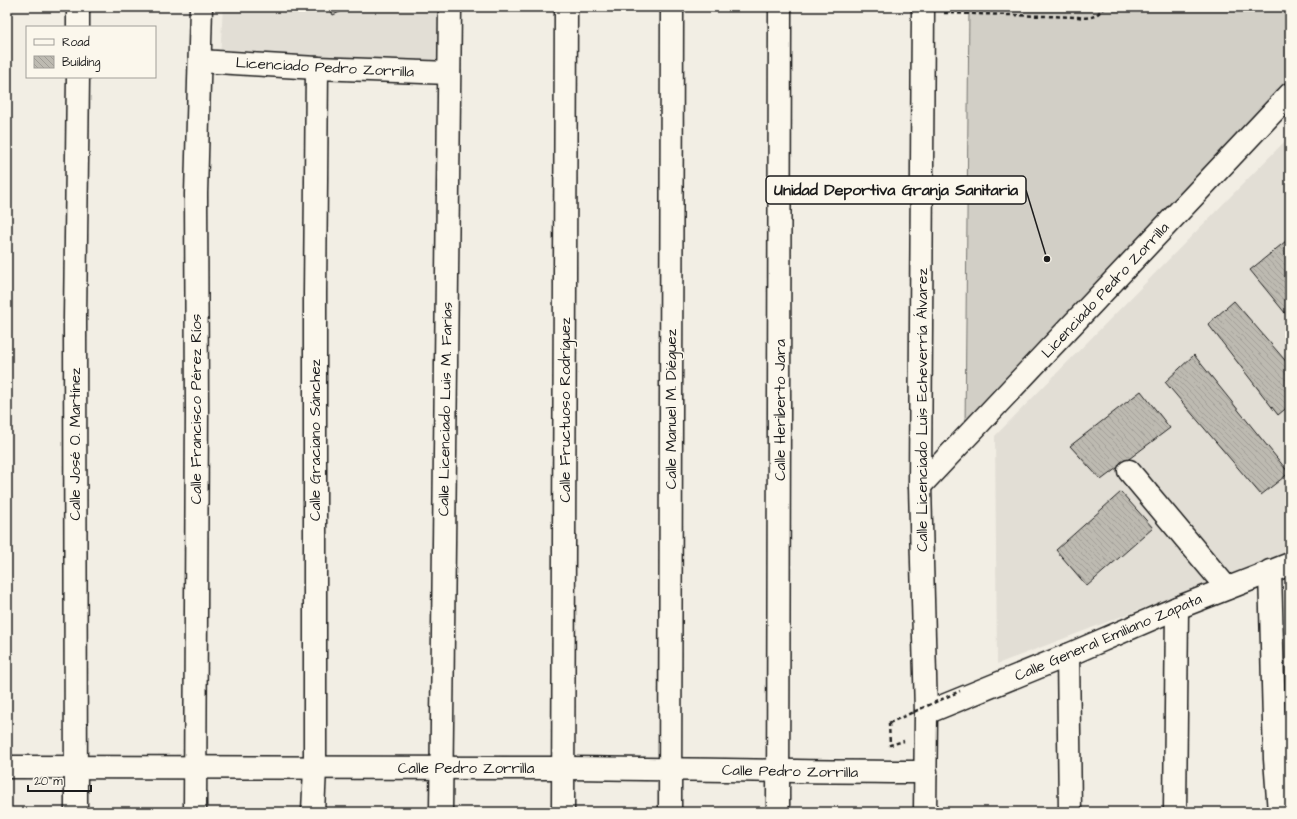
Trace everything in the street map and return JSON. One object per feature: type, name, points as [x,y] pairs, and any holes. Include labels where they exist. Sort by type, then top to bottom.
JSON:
[{"type":"street","points":[[78,7],[78,26]]},
{"type":"street","name":"Calle Francisco Pérez Ríos","points":[[195,812],[197,408],[196,194],[201,7]]},
{"type":"street","name":"Calle Licenciado Luis M. Farías","points":[[441,812],[450,7]]},
{"type":"street","name":"Calle Fructuoso Rodríguez","points":[[563,812],[566,7]]},
{"type":"street","name":"Calle Manuel M. Diéguez","points":[[670,812],[672,7]]},
{"type":"street","name":"Calle Heriberto Jara","points":[[778,812],[780,7]]},
{"type":"street","name":"Calle Licenciado Luis Echeverría Álvarez","points":[[923,10],[920,486],[926,713],[925,812]]},
{"type":"street","name":"Licenciado Pedro Zorrilla","points":[[200,61],[317,68],[449,73]]},
{"type":"street","name":"Calle Graciano Sánchez","points":[[313,812],[315,768],[315,293],[317,68]]},
{"type":"street","name":"Calle José O. Martínez","points":[[76,812],[75,318],[78,78]]},
{"type":"street","name":"Licenciado Pedro Zorrilla","points":[[920,486],[1290,94]]},
{"type":"street","points":[[1129,471],[1227,588]]},
{"type":"street","name":"Calle General Emiliano Zapata","points":[[926,713],[1068,655],[1177,608],[1290,564]]},
{"type":"street","points":[[1270,571],[1275,759],[1279,812]]},
{"type":"street","points":[[1175,812],[1177,608]]},
{"type":"street","points":[[1068,655],[1070,812]]},
{"type":"street","name":"Calle Pedro Zorrilla","points":[[7,767],[564,768],[779,772],[926,772]]},
{"type":"path","points":[[923,10],[1078,16],[1089,18],[1098,14],[1105,7]]},
{"type":"path","points":[[890,745],[889,723],[960,691]]},
{"type":"shaded area","points":[[223,7],[444,7],[442,67],[220,57]]},
{"type":"shaded area","points":[[969,7],[1290,7],[1290,89],[965,429]]},
{"type":"shaded area","points":[[1290,136],[1290,552],[997,664],[995,436]]},
{"type":"building","points":[[329,7],[351,7],[333,15]]},
{"type":"building","points":[[1286,241],[1290,247],[1290,319],[1250,270]]},
{"type":"building","points":[[1234,301],[1290,366],[1290,405],[1278,415],[1208,324]]},
{"type":"building","points":[[1194,355],[1289,473],[1261,495],[1165,382]]},
{"type":"building","points":[[1141,391],[1170,428],[1101,480],[1070,446]]},
{"type":"building","points":[[1121,492],[1153,528],[1087,586],[1056,550]]},
{"type":"place","name":"Unidad Deportiva Granja Sanitaria","points":[[1047,259]]}]
